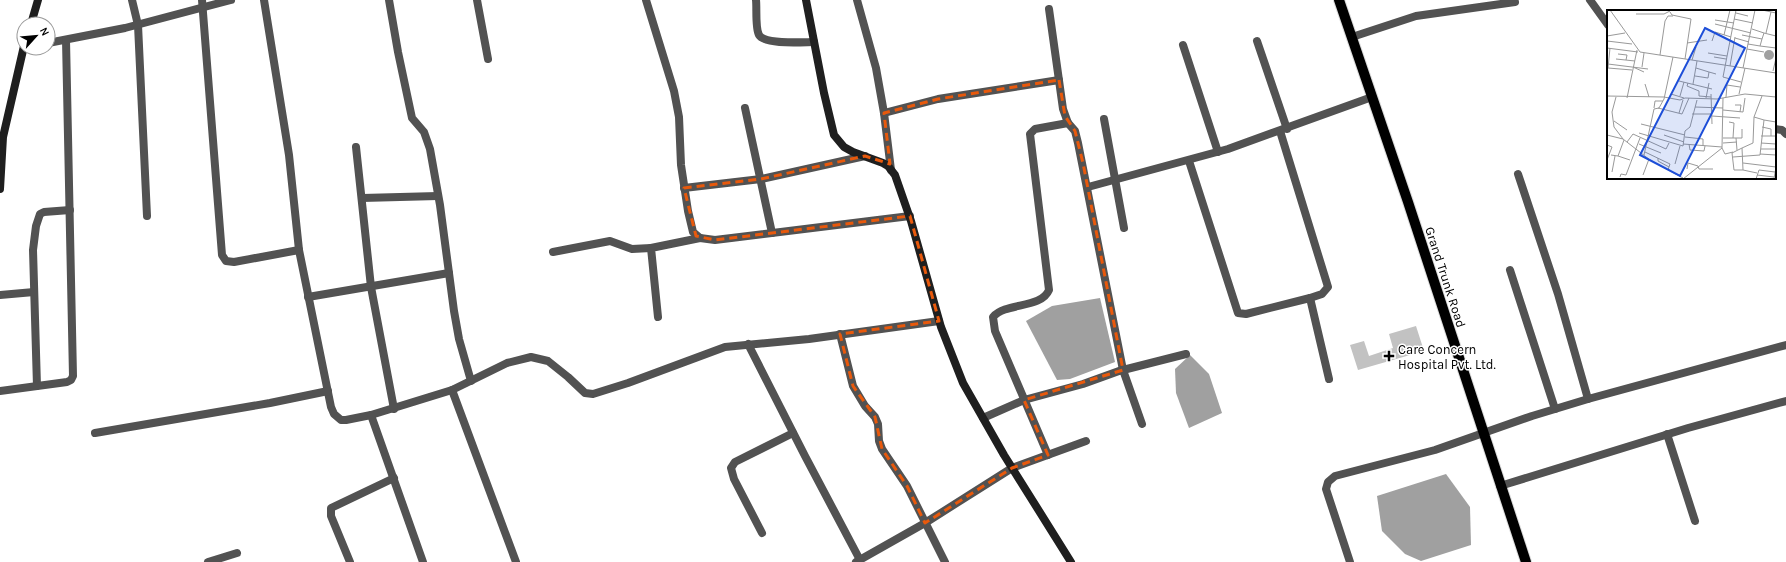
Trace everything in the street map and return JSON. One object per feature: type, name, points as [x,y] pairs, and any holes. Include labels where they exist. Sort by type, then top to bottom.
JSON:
[{"type":"main road","name":"Grand Trunk Road","points":[[1339,0],[1526,562]]},
{"type":"street","points":[[33,16],[38,0]]},
{"type":"street","points":[[132,0],[138,25],[147,216]]},
{"type":"street","points":[[56,42],[138,25],[202,4],[231,0]]},
{"type":"street","points":[[264,0],[289,155],[299,250],[331,407],[334,414],[341,420],[394,409],[452,390],[516,360],[531,357],[548,361],[585,393],[593,394],[643,378],[720,349],[748,344],[939,321]]},
{"type":"street","points":[[389,0],[412,118],[427,138],[438,196],[459,339],[471,381]]},
{"type":"street","points":[[477,0],[488,59]]},
{"type":"street","points":[[646,0],[674,91],[679,117],[681,165],[684,188],[693,232],[700,238]]},
{"type":"street","points":[[756,0],[757,29],[759,36],[765,40],[772,41],[814,42]]},
{"type":"street","points":[[806,0],[825,101],[834,135],[844,147],[883,163],[895,175],[910,216],[939,321],[963,383],[1012,468],[1071,562]]},
{"type":"street","points":[[857,0],[876,68],[884,113],[891,170]]},
{"type":"street","points":[[1590,0],[1607,24]]},
{"type":"street","points":[[1352,37],[1416,16],[1515,2]]},
{"type":"street","points":[[202,4],[222,255],[226,261],[234,262],[299,250]]},
{"type":"street","points":[[1049,9],[1063,109],[1068,123],[1075,131],[1088,187],[1123,370],[1142,424]]},
{"type":"street","points":[[0,391],[67,382],[71,380],[73,376],[66,40]]},
{"type":"street","points":[[1189,161],[1238,312],[1246,314],[1322,294],[1328,287],[1257,41]]},
{"type":"street","points":[[1183,45],[1218,152]]},
{"type":"street","points":[[0,189],[4,118],[21,56]]},
{"type":"street","points":[[884,113],[938,99],[1059,80]]},
{"type":"street","points":[[1088,187],[1218,152],[1372,97]]},
{"type":"street","points":[[745,108],[772,233]]},
{"type":"street","points":[[1104,118],[1124,228]]},
{"type":"street","points":[[1048,454],[995,331],[993,317],[1002,310],[1040,300],[1049,290],[1030,134],[1034,129],[1068,123]]},
{"type":"street","points":[[1776,129],[1782,130],[1786,134]]},
{"type":"street","points":[[356,148],[372,287],[394,409]]},
{"type":"street","points":[[684,188],[761,179],[865,156]]},
{"type":"street","points":[[1518,174],[1558,294],[1588,399]]},
{"type":"street","points":[[362,198],[438,196]]},
{"type":"street","points":[[37,386],[33,250],[38,218],[40,214],[44,212],[70,210]]},
{"type":"street","points":[[553,252],[610,241],[632,249],[651,248],[700,238],[715,240],[910,216]]},
{"type":"street","points":[[651,248],[658,317]]},
{"type":"street","points":[[1510,270],[1555,409]]},
{"type":"street","points":[[308,297],[449,273]]},
{"type":"street","points":[[0,295],[34,292]]},
{"type":"street","points":[[1310,298],[1329,378]]},
{"type":"street","points":[[840,334],[853,386],[865,406],[875,417],[878,424],[878,438],[882,448],[907,486],[945,562]]},
{"type":"street","points":[[748,344],[858,561],[925,523],[1012,468],[1086,441]]},
{"type":"street","points":[[1350,562],[1326,489],[1328,482],[1335,476],[1435,450],[1588,399],[1786,345]]},
{"type":"street","points":[[983,418],[1024,400],[1083,384],[1123,370],[1186,354]]},
{"type":"street","points":[[452,390],[516,562]]},
{"type":"street","points":[[95,433],[270,403],[328,391]]},
{"type":"street","points":[[1500,486],[1667,434],[1786,401]]},
{"type":"street","points":[[370,415],[394,478],[423,562]]},
{"type":"street","points":[[762,533],[734,479],[731,468],[735,462],[793,433]]},
{"type":"street","points":[[1667,434],[1695,521]]},
{"type":"street","points":[[350,562],[331,516],[331,508],[394,478]]},
{"type":"street","points":[[208,562],[237,553]]},
{"type":"highlighted area","points":[[1059,80],[1065,116],[1075,131],[1083,163],[1123,370],[1024,400],[1048,455],[1012,468],[925,523],[907,486],[882,449],[875,417],[853,386],[840,334],[939,321],[910,216],[715,240],[696,236],[684,188],[761,179],[865,156],[890,164],[884,113],[938,99]]},
{"type":"shaded area","points":[[1100,298],[1115,362],[1070,379],[1057,380],[1026,321],[1052,306]]},
{"type":"shaded area","points":[[1190,355],[1209,374],[1222,413],[1189,428],[1176,393],[1175,369]]},
{"type":"shaded area","points":[[1446,474],[1470,507],[1471,545],[1421,561],[1405,554],[1382,531],[1377,496]]},
{"type":"building","points":[[1416,326],[1424,351],[1358,370],[1350,345],[1364,341],[1369,356],[1393,348],[1389,334]]},
{"type":"place","name":"Care Concern Hospital Pvt. Ltd.","points":[[1389,356]]}]
